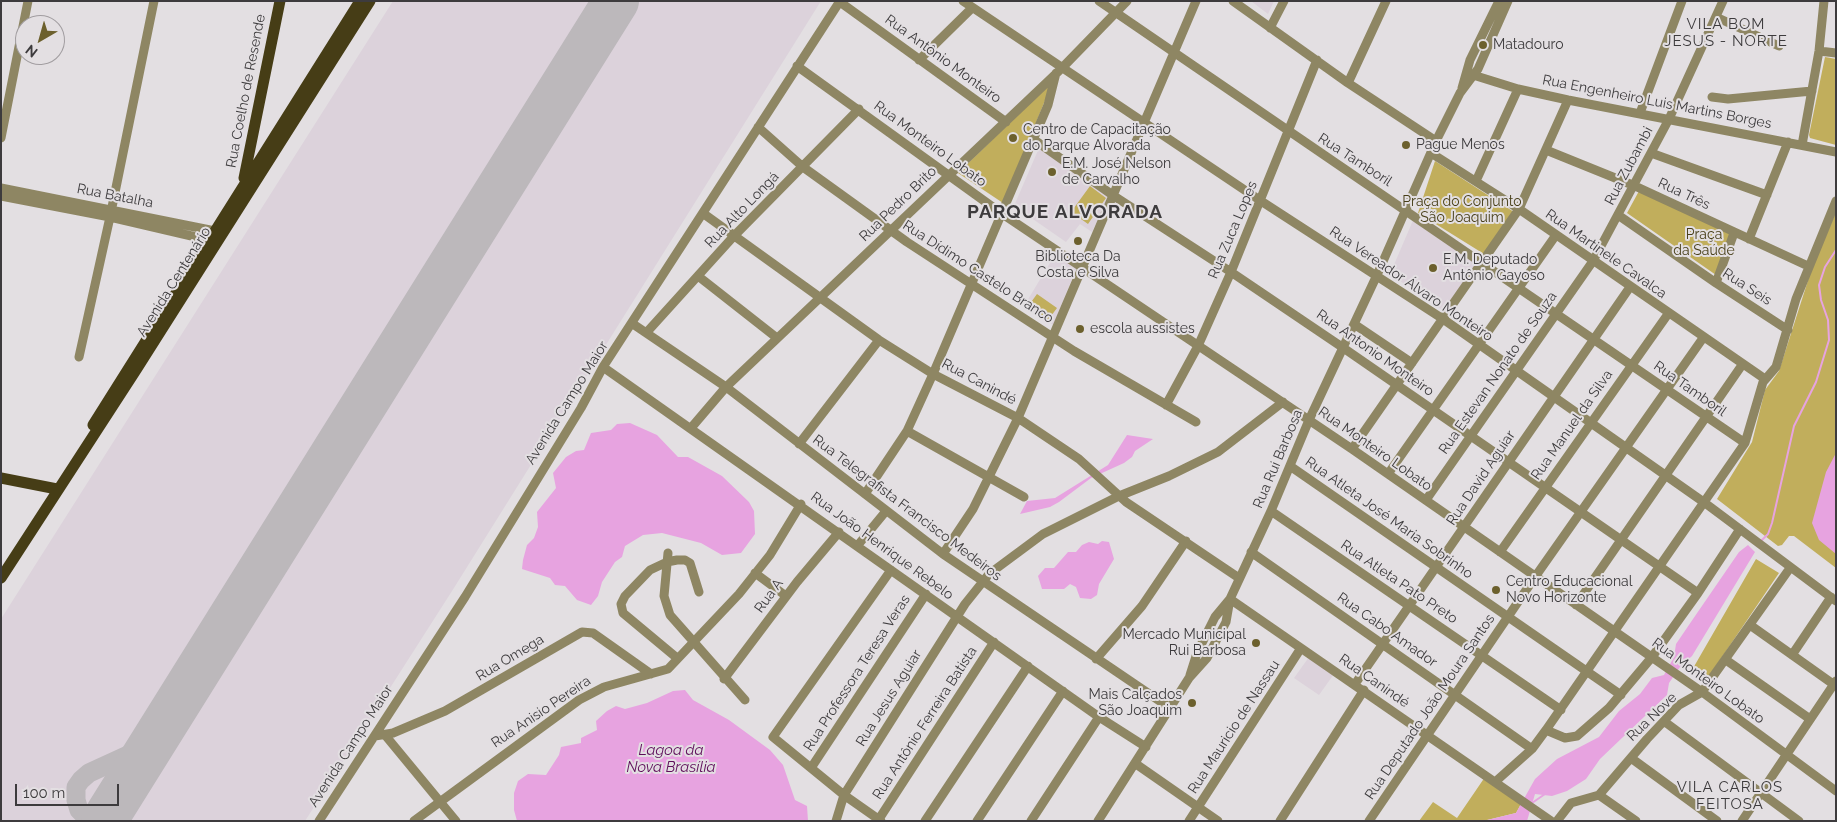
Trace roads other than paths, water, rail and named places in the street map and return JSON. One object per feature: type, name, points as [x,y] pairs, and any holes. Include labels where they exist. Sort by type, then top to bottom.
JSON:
[{"type":"main road","name":"Rua Coelho de Resende","points":[[242,186],[280,1]]},
{"type":"main road","name":"Avenida Centenário","points":[[216,236],[242,186],[360,1]]},
{"type":"main road","name":"Avenida Centenário","points":[[1,578],[91,427],[370,1]]},
{"type":"main road","points":[[1,478],[53,488]]},
{"type":"main road","name":"Avenida Centenário","points":[[1,564],[53,488]]},
{"type":"street","points":[[1,138],[28,1]]},
{"type":"street","points":[[78,357],[111,213],[154,1]]},
{"type":"street","name":"Rua Tamboril","points":[[1099,1],[1287,132],[1406,209],[1745,443]]},
{"type":"street","name":"Rua Pedro Brito","points":[[691,428],[726,387],[1059,71],[1127,1]]},
{"type":"street","points":[[943,554],[973,509],[1018,418],[1196,1]]},
{"type":"street","points":[[1233,1],[1348,83],[1436,141]]},
{"type":"street","points":[[1270,28],[1284,1]]},
{"type":"street","points":[[1348,83],[1386,1]]},
{"type":"street","name":"Rua Rui Barbosa","points":[[1460,93],[1470,60],[1499,1]]},
{"type":"street","name":"Rua Rui Barbosa","points":[[1098,821],[1189,678],[1207,658],[1226,622],[1230,599],[1250,552],[1271,511],[1342,347],[1377,275],[1436,141],[1460,93],[1473,75],[1508,1]]},
{"type":"street","points":[[1640,113],[1682,1]]},
{"type":"street","name":"Rua Zubambi","points":[[1592,261],[1669,119],[1723,1]]},
{"type":"street","points":[[1802,145],[1819,50],[1824,1]]},
{"type":"street","name":"Rua Antônio Monteiro","points":[[840,2],[1006,122]]},
{"type":"street","name":"Avenida Campo Maior","points":[[319,821],[470,589],[581,408],[603,367],[633,324],[797,66],[840,2]]},
{"type":"street","points":[[919,60],[968,4]]},
{"type":"street","name":"Rua Vereador Álvaro Monteiro","points":[[968,4],[1059,71],[1144,122],[1261,201],[1443,319],[1516,372],[1706,502],[1833,599]]},
{"type":"street","points":[[1716,16],[1779,46]]},
{"type":"street","points":[[1819,50],[1836,53]]},
{"type":"street","name":"Rua Zuca Lopes","points":[[1166,405],[1198,346],[1231,272],[1317,60]]},
{"type":"street","name":"Rua Monteiro Lobato","points":[[797,66],[859,108],[1001,213],[1352,448],[1702,692],[1834,787]]},
{"type":"street","points":[[865,494],[907,431],[1034,139],[1059,71]]},
{"type":"street","name":"Rua Engenheiro Luis Martins Borges","points":[[1473,75],[1518,89],[1568,100],[1836,152]]},
{"type":"street","points":[[1476,181],[1518,89]]},
{"type":"street","points":[[1712,97],[1728,99],[1812,91]]},
{"type":"street","points":[[1352,448],[1519,209],[1568,100]]},
{"type":"street","name":"Rua Alto Longá","points":[[648,332],[733,237],[859,108]]},
{"type":"street","name":"Rua Dídimo Castelo Branco","points":[[758,127],[803,167],[891,231],[1053,337],[1196,422]]},
{"type":"street","name":"Rua Antonio Monteiro","points":[[1034,139],[1114,196],[1342,347],[1580,514],[1698,594]]},
{"type":"street","points":[[1749,239],[1788,142]]},
{"type":"street","name":"Rua Três","points":[[1546,150],[1634,186],[1808,266]]},
{"type":"street","name":"Rua Martinele Cavalca","points":[[1431,153],[1519,209],[1668,314],[1765,379]]},
{"type":"street","points":[[1651,153],[1767,195]]},
{"type":"street","name":"Rua Batalha","points":[[1,188],[216,236]]},
{"type":"street","name":"Rua Batalha","points":[[1,196],[66,204]]},
{"type":"street","points":[[1495,782],[1532,749],[1561,710],[1745,443],[1765,379],[1776,367],[1808,266],[1836,201]]},
{"type":"street","name":"Rua Canindé","points":[[704,214],[733,237],[879,340],[933,374],[1018,418],[1090,468],[1119,496],[1239,578]]},
{"type":"street","name":"Rua Seis","points":[[1618,215],[1788,330]]},
{"type":"street","points":[[1716,283],[1734,233]]},
{"type":"street","points":[[1388,474],[1556,235]]},
{"type":"street","name":"Rua Estevan Nonato de Souza","points":[[1426,500],[1592,261]]},
{"type":"street","points":[[698,276],[777,338]]},
{"type":"street","name":"Rua David Aguiar","points":[[1355,684],[1630,287]]},
{"type":"street","name":"Rua Manuel da Silva","points":[[1500,552],[1668,314]]},
{"type":"street","name":"Rua Telegrafista Francisco Medeiros","points":[[633,324],[648,332],[726,387],[943,554],[1096,660],[1170,708]]},
{"type":"street","points":[[1354,324],[1412,363]]},
{"type":"street","name":"Rua Deputado João Moura Santos","points":[[1369,821],[1535,577],[1703,338]]},
{"type":"street","points":[[799,444],[879,340]]},
{"type":"street","points":[[1576,605],[1742,365]]},
{"type":"street","name":"Rua João Henrique Rebelo","points":[[603,367],[801,504],[1099,717],[1146,747]]},
{"type":"street","name":"Rua Jesus Aguiar","points":[[836,821],[844,795],[957,616],[982,581],[1010,556],[1043,534],[1119,496],[1169,476],[1218,452],[1283,402]]},
{"type":"street","points":[[907,431],[1024,497]]},
{"type":"street","name":"Rua Atleta José Maria Sobrinho","points":[[1290,466],[1621,695]]},
{"type":"street","name":"Rua Anisio Pereira","points":[[414,821],[579,700],[604,687],[668,669],[692,642],[729,606],[770,555],[801,504]]},
{"type":"street","points":[[858,545],[886,511]]},
{"type":"street","name":"Rua Atleta Pato Preto","points":[[1271,511],[1561,710]]},
{"type":"street","points":[[1546,730],[1565,738],[1578,736],[1590,727],[1621,695],[1652,658],[1698,594],[1740,529]]},
{"type":"street","name":"Rua A","points":[[724,679],[786,596],[839,532]]},
{"type":"street","points":[[1096,660],[1142,606],[1186,541]]},
{"type":"street","name":"Rua Cabo Amador","points":[[1250,552],[1532,749]]},
{"type":"street","points":[[677,658],[621,610],[622,600],[650,570],[668,557],[689,562],[699,592]]},
{"type":"street","points":[[668,557],[664,596],[670,615],[724,679],[745,700]]},
{"type":"street","name":"Rua Nove","points":[[1599,795],[1679,705],[1702,692],[1790,568]]},
{"type":"street","points":[[880,820],[844,795],[777,743],[773,737],[891,570]]},
{"type":"street","points":[[755,573],[786,596]]},
{"type":"street","name":"Rua Professora Teresa Veras","points":[[811,768],[926,594]]},
{"type":"street","name":"Rua Canindé","points":[[1230,599],[1551,821]]},
{"type":"street","points":[[1792,655],[1833,599]]},
{"type":"street","points":[[1742,821],[1835,684],[1750,625]]},
{"type":"street","name":"Rua Omega","points":[[375,736],[385,736],[445,711],[582,632],[593,633],[651,674]]},
{"type":"street","name":"Rua Antônio Ferreira Batista","points":[[880,820],[994,642]]},
{"type":"street","name":"Rua Mauricio de Nassau","points":[[1189,821],[1301,648]]},
{"type":"street","points":[[1726,660],[1810,719]]},
{"type":"street","points":[[925,821],[1028,666]]},
{"type":"street","points":[[977,821],[1063,690]]},
{"type":"street","points":[[1280,821],[1364,690]]},
{"type":"street","points":[[1031,821],[1099,717]]},
{"type":"street","points":[[1665,722],[1798,821]]},
{"type":"street","points":[[385,736],[456,821]]},
{"type":"street","points":[[1631,758],[1717,821]]},
{"type":"street","points":[[1136,764],[1218,821]]},
{"type":"street","points":[[1557,821],[1571,803],[1599,795],[1636,821]]},
{"type":"water","points":[[630,423],[657,435],[678,457],[688,457],[722,476],[749,502],[754,511],[755,534],[741,553],[722,555],[701,543],[662,533],[643,535],[625,546],[622,557],[615,562],[602,582],[598,596],[591,605],[577,600],[565,586],[555,585],[550,578],[522,569],[523,560],[527,545],[534,538],[538,527],[537,512],[556,488],[553,473],[566,457],[576,451],[584,450],[591,433],[611,430],[617,424]]},
{"type":"water","points":[[1127,435],[1153,439],[1135,451],[1132,457],[1124,463],[1091,478],[1059,502],[1050,507],[1020,514],[1027,501],[1055,498],[1108,465]]},
{"type":"water","points":[[1836,453],[1836,554],[1819,540],[1812,523],[1826,472]]},
{"type":"water","points":[[1102,541],[1109,542],[1114,559],[1099,584],[1097,595],[1091,599],[1080,598],[1076,587],[1070,584],[1064,589],[1042,589],[1038,576],[1045,568],[1054,568],[1068,552],[1076,552],[1082,545],[1089,542],[1098,544]]},
{"type":"water","points":[[1748,545],[1755,552],[1692,656],[1680,667],[1669,683],[1667,695],[1600,759],[1586,779],[1567,791],[1552,796],[1535,794],[1527,821],[1483,821],[1516,813],[1535,779],[1557,759],[1599,737],[1619,711],[1640,694],[1652,678],[1664,675],[1674,657],[1676,644],[1739,552]]},
{"type":"water","name":"Lagoa da Nova Brasília","points":[[685,690],[693,700],[729,720],[770,750],[783,765],[795,800],[807,806],[808,821],[517,821],[514,810],[514,793],[518,781],[528,774],[546,775],[559,755],[561,747],[581,743],[581,738],[597,730],[596,721],[607,711],[616,706],[625,709],[647,703],[673,691]]},
{"type":"waterway","points":[[1761,541],[1768,534],[1772,523],[1794,426],[1816,382],[1829,340],[1828,320],[1821,300],[1819,285],[1825,267],[1836,250]]},
{"type":"waterway","points":[[1532,803],[1545,794]]},
{"type":"place","name":"Matadouro","points":[[1483,45]]},
{"type":"place","name":"Centro de Capacitação do Parque Alvorada","points":[[1013,138]]},
{"type":"place","name":"Pague Menos","points":[[1406,145]]},
{"type":"place","name":"E.M. José Nelson de Carvalho","points":[[1052,172]]},
{"type":"place","name":"Biblioteca Da Costa e Silva","points":[[1078,241]]},
{"type":"place","name":"E.M. Deputado Antônio Gayoso","points":[[1433,268]]},
{"type":"place","name":"escola aussistes","points":[[1080,329]]},
{"type":"place","name":"Centro Educacional Novo Horizonte","points":[[1496,590]]},
{"type":"place","name":"Mercado Municipal Rui Barbosa","points":[[1256,643]]},
{"type":"place","name":"Mais Calçados São Joaquim","points":[[1192,703]]},
{"type":"district","name":"VILA BOM JESUS - NORTE","points":[[1726,32]]},
{"type":"district","name":"PARQUE ALVORADA","points":[[1065,212]]},
{"type":"district","name":"VILA CARLOS FEITOSA","points":[[1730,796]]},
{"type":"park label","name":"Praça do Conjunto São Joaquim","points":[[1462,210]]},
{"type":"park label","name":"Praça da Saúde","points":[[1704,244]]}]
